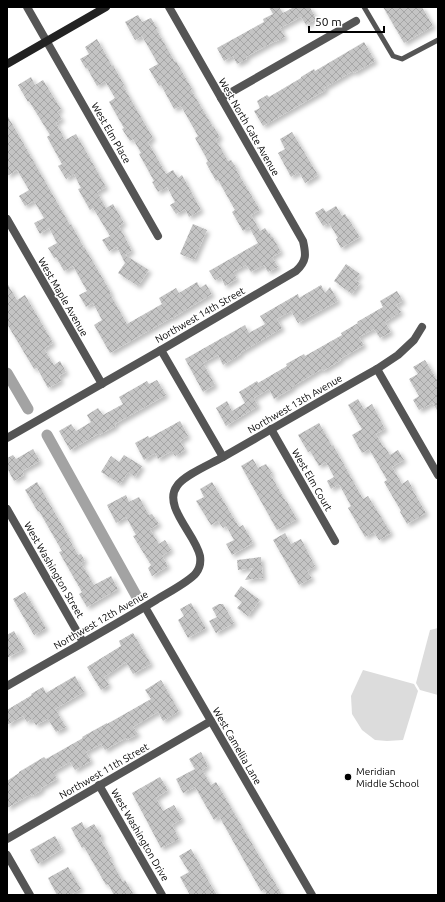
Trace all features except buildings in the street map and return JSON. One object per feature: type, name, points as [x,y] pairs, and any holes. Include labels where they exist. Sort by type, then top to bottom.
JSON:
[{"type":"main road","points":[[7,64],[106,7]]},
{"type":"street","name":"West Elm Place","points":[[26,7],[158,236]]},
{"type":"street","name":"West North Gate Avenue","points":[[169,7],[303,241],[305,259]]},
{"type":"street","points":[[221,98],[356,21]]},
{"type":"street","name":"West Maple Avenue","points":[[7,219],[102,384]]},
{"type":"street","name":"Northwest 14th Street","points":[[7,438],[296,271],[302,266],[305,259]]},
{"type":"street","name":"Northwest 13th Avenue","points":[[200,566],[201,558],[198,549],[176,509],[173,500],[173,492],[178,484],[184,479],[377,369],[398,355],[414,340],[422,327]]},
{"type":"street","points":[[161,350],[223,457]]},
{"type":"street","points":[[377,369],[438,475]]},
{"type":"street","name":"West Elm Court","points":[[271,429],[335,541]]},
{"type":"street","name":"West Washington Street","points":[[7,509],[10,520],[84,642]]},
{"type":"street","name":"Northwest 12th Avenue","points":[[7,686],[189,580],[196,574],[200,566]]},
{"type":"street","name":"West Camellia Lane","points":[[145,607],[312,895]]},
{"type":"street","name":"Northwest 11th Street","points":[[7,839],[211,721]]},
{"type":"street","name":"West Washington Drive","points":[[99,786],[162,895]]},
{"type":"street","points":[[7,855],[30,895]]},
{"type":"lane","points":[[364,7],[393,56],[402,59],[438,40]]},
{"type":"shaded area","points":[[438,628],[438,695],[420,690],[416,683],[430,630]]},
{"type":"shaded area","points":[[363,670],[414,684],[418,691],[403,740],[375,740],[362,730],[352,714],[351,696]]},
{"type":"waterway","points":[[7,373],[28,409]]},
{"type":"waterway","points":[[47,435],[137,597]]},
{"type":"place","name":"Meridian Middle School","points":[[348,777]]}]
